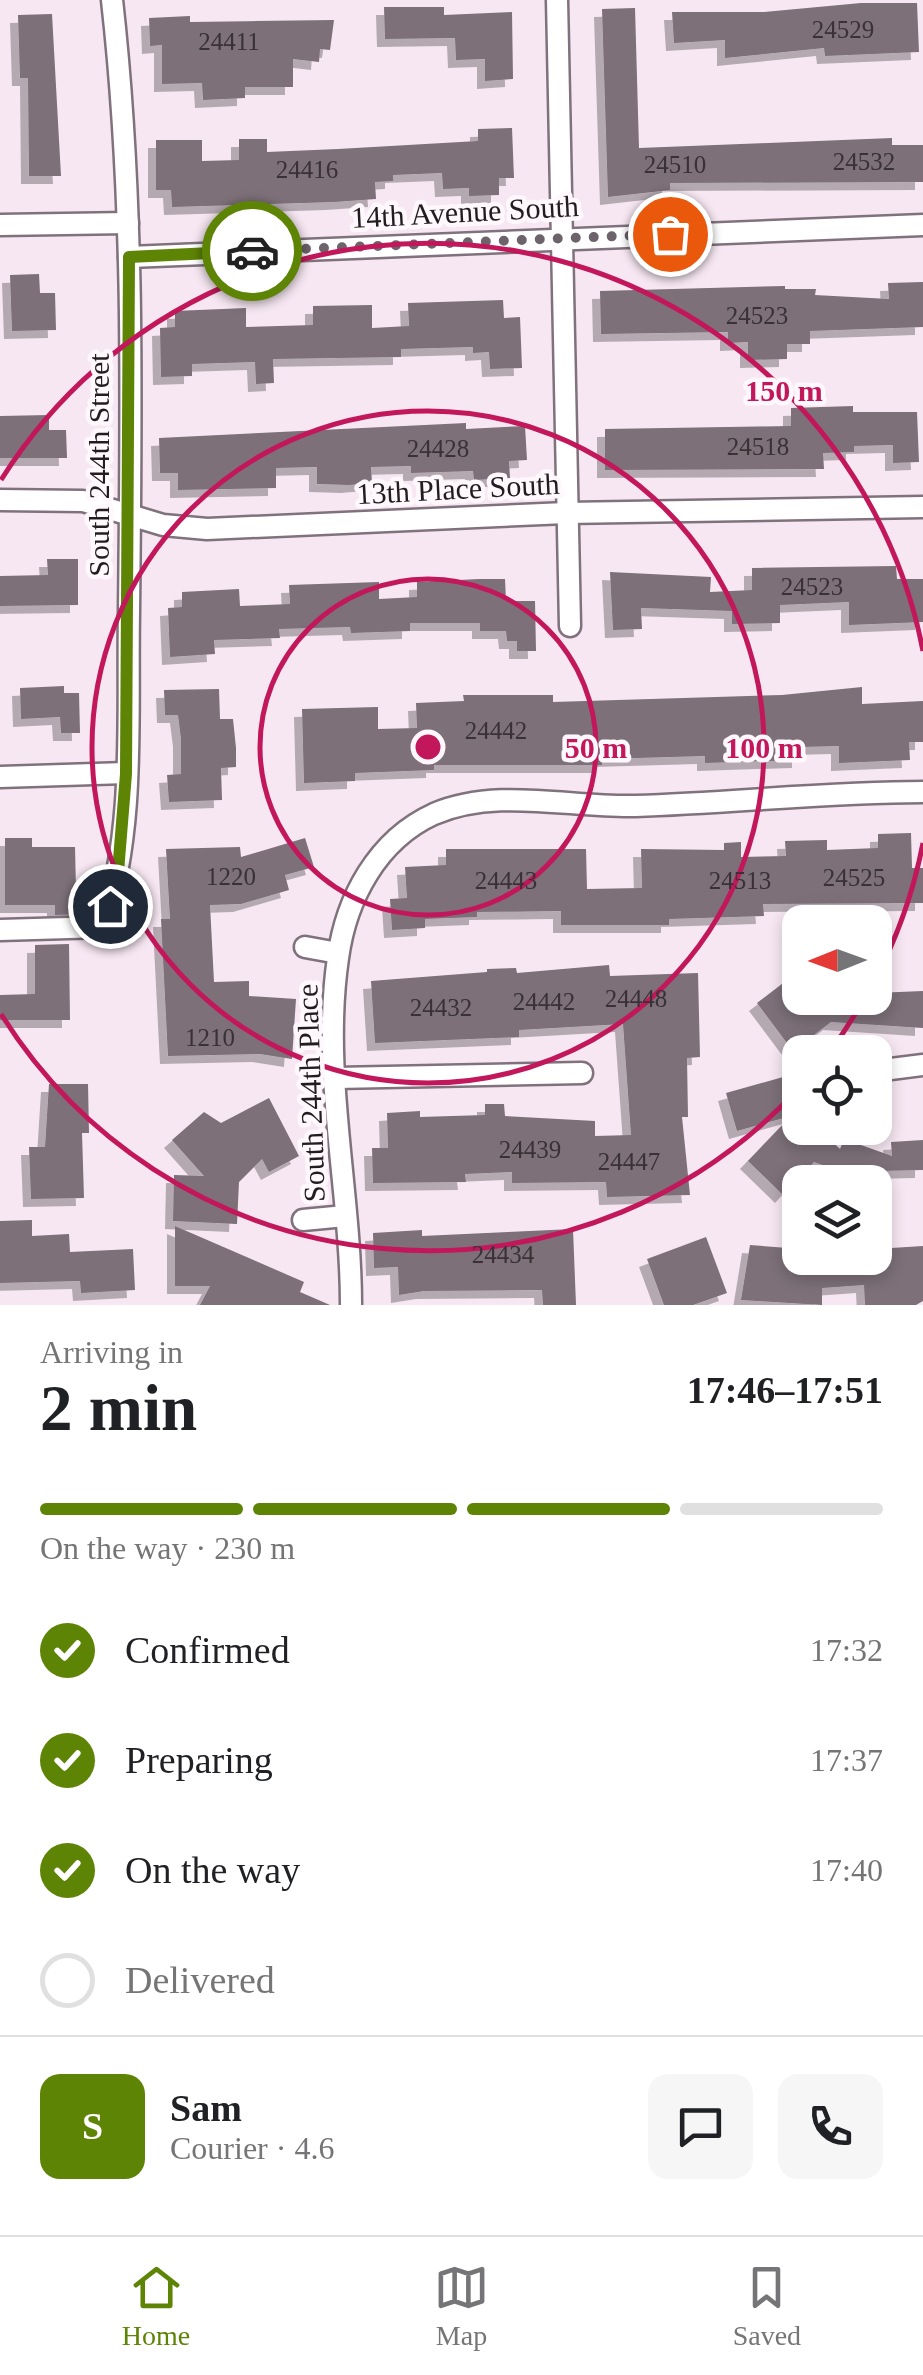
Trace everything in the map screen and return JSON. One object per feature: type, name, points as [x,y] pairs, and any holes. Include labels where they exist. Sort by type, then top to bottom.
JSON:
[{"type":"street","name":"South 244th Street","points":[[0,930],[103,927],[117,884],[126,774],[129,257],[112,0]]},
{"type":"street","points":[[558,0],[570,626]]},
{"type":"street","points":[[0,225],[128,223]]},
{"type":"street","name":"14th Avenue South","points":[[129,257],[923,225]]},
{"type":"street","name":"13th Place South","points":[[0,500],[83,501],[164,525],[207,529],[566,513],[923,507]]},
{"type":"street","points":[[0,777],[126,774]]},
{"type":"street","name":"South 244th Place","points":[[352,1305],[336,1078],[338,953],[350,906],[371,868],[413,826],[452,808],[502,800],[634,806],[923,792]]},
{"type":"street","points":[[305,947],[338,953]]},
{"type":"street","points":[[892,1069],[923,1065]]},
{"type":"street","points":[[336,1078],[582,1072]]},
{"type":"street","points":[[302,1220],[346,1216]]},
{"type":"building","points":[[861,3],[917,3],[919,52],[825,56],[824,48],[725,58],[725,40],[674,43],[672,12],[764,12]]},
{"type":"building","points":[[384,7],[444,7],[444,15],[512,12],[513,79],[485,81],[485,59],[456,60],[455,38],[385,39]]},
{"type":"building","points":[[635,8],[639,148],[892,138],[892,145],[923,145],[923,182],[670,183],[670,190],[608,197],[602,9]]},
{"type":"building","points":[[52,14],[61,176],[29,176],[28,78],[20,78],[18,15]]},
{"type":"building","points":[[190,16],[190,22],[334,20],[330,50],[320,49],[319,62],[293,59],[293,87],[245,87],[245,98],[203,100],[202,83],[162,84],[162,45],[150,46],[149,18]]},
{"type":"building","points":[[512,128],[514,178],[499,178],[499,195],[469,196],[469,188],[443,189],[442,173],[393,175],[393,181],[375,182],[376,199],[334,202],[172,207],[171,190],[156,190],[156,140],[202,140],[202,161],[239,160],[239,139],[267,139],[267,152],[478,141],[478,129]]},
{"type":"building","points":[[39,274],[40,293],[55,293],[56,330],[12,331],[10,275]]},
{"type":"building","points":[[923,282],[923,327],[810,331],[810,344],[787,344],[787,359],[748,360],[748,342],[728,343],[728,332],[601,334],[600,291],[785,286],[816,289],[815,295],[889,299],[888,283]]},
{"type":"building","points":[[503,300],[504,318],[520,317],[522,368],[490,369],[489,352],[473,353],[473,347],[401,349],[401,357],[273,359],[274,383],[256,384],[255,362],[192,364],[192,376],[161,377],[160,328],[175,327],[175,311],[246,308],[246,327],[313,325],[313,306],[372,305],[372,328],[409,326],[408,303]]},
{"type":"building","points":[[853,406],[853,412],[917,412],[919,462],[893,463],[893,445],[854,446],[854,452],[823,453],[824,469],[605,470],[605,429],[791,426],[791,408]]},
{"type":"building","points":[[49,415],[49,430],[66,430],[67,458],[0,458],[0,416]]},
{"type":"building","points":[[466,423],[466,429],[525,426],[527,460],[509,461],[510,478],[474,480],[473,471],[411,473],[411,466],[371,467],[372,483],[349,485],[317,484],[317,467],[276,468],[276,488],[178,490],[178,473],[160,473],[159,438]]},
{"type":"building","points":[[47,559],[78,559],[78,605],[0,606],[0,576],[48,575]]},
{"type":"building","points":[[896,566],[897,579],[923,579],[923,622],[849,625],[849,602],[780,605],[780,623],[732,624],[732,611],[641,608],[642,629],[613,630],[610,572],[711,577],[710,592],[752,590],[752,568]]},
{"type":"building","points":[[505,579],[506,601],[535,601],[536,651],[517,651],[517,641],[507,641],[506,631],[480,631],[480,623],[410,623],[410,631],[351,633],[350,627],[279,629],[280,638],[214,640],[215,654],[170,657],[168,608],[182,607],[182,592],[239,589],[240,606],[290,604],[289,585],[379,582],[379,599],[417,597],[417,582]]},
{"type":"building","points":[[64,686],[64,693],[79,693],[80,733],[61,733],[60,717],[21,719],[20,688]]},
{"type":"building","points":[[862,687],[862,704],[923,701],[923,742],[909,742],[910,760],[839,763],[839,746],[800,747],[800,760],[705,763],[705,756],[602,759],[602,765],[434,765],[434,770],[355,773],[355,781],[304,783],[302,709],[378,707],[378,729],[417,728],[416,703],[464,701],[463,695],[553,695],[553,702],[782,695]]},
{"type":"building","points":[[219,689],[220,719],[233,719],[236,748],[236,767],[221,768],[222,800],[169,802],[167,775],[181,774],[181,739],[178,715],[165,715],[164,690]]},
{"type":"building","points":[[911,833],[912,868],[923,868],[923,903],[763,904],[764,916],[669,919],[669,925],[561,925],[561,911],[477,912],[477,917],[425,919],[425,928],[392,930],[390,899],[407,898],[405,867],[446,865],[446,849],[586,849],[587,889],[642,888],[641,849],[724,850],[724,843],[741,842],[741,857],[786,856],[785,841],[827,840],[827,850],[878,848],[878,834]]},
{"type":"building","points":[[5,838],[32,838],[32,847],[75,847],[76,890],[88,889],[88,914],[55,915],[55,905],[5,905]]},
{"type":"building","points":[[305,838],[314,867],[285,875],[289,890],[241,904],[210,905],[214,982],[249,981],[249,996],[296,999],[292,1059],[260,1054],[168,1056],[161,919],[170,919],[166,849],[240,847],[241,857]]},
{"type":"building","points":[[69,944],[70,1020],[0,1020],[0,995],[35,994],[35,945]]},
{"type":"building","points":[[609,965],[610,976],[698,973],[700,1057],[687,1058],[688,1117],[682,1117],[690,1195],[607,1197],[606,1182],[512,1183],[512,1172],[465,1174],[466,1182],[373,1183],[372,1148],[388,1148],[387,1113],[420,1111],[420,1117],[485,1115],[485,1104],[504,1104],[505,1116],[595,1121],[595,1136],[631,1135],[623,1024],[519,1030],[519,1037],[375,1043],[371,981],[487,969],[516,968],[517,973]]},
{"type":"building","points":[[782,984],[782,1015],[892,1015],[892,992],[923,991],[923,1028],[831,1022],[814,1035],[782,1036],[757,1003]]},
{"type":"building","points":[[782,1077],[782,1118],[737,1131],[726,1093]]},
{"type":"building","points":[[49,1084],[88,1084],[89,1133],[82,1133],[84,1198],[31,1199],[29,1147],[45,1147]]},
{"type":"building","points":[[269,1098],[299,1156],[269,1172],[262,1159],[239,1182],[237,1224],[173,1221],[174,1175],[204,1176],[172,1140],[204,1112],[221,1123]]},
{"type":"building","points":[[782,1125],[782,1145],[836,1145],[840,1149],[842,1145],[861,1145],[892,1156],[892,1142],[923,1140],[923,1170],[814,1162],[782,1165],[782,1194],[748,1161]]},
{"type":"building","points":[[32,1220],[32,1236],[69,1234],[70,1252],[133,1249],[135,1290],[81,1293],[80,1281],[0,1283],[0,1221]]},
{"type":"building","points":[[175,1226],[304,1282],[300,1292],[330,1305],[200,1305],[210,1286],[175,1286]]},
{"type":"building","points":[[573,1229],[576,1305],[543,1305],[542,1290],[424,1291],[399,1295],[398,1267],[374,1268],[373,1233],[422,1230],[422,1236]]},
{"type":"building","points":[[706,1237],[727,1293],[693,1305],[664,1305],[647,1259]]},
{"type":"building","points":[[750,1245],[782,1248],[782,1275],[892,1275],[892,1248],[923,1246],[923,1301],[916,1305],[865,1305],[864,1285],[822,1288],[822,1305],[741,1300]]},
{"type":"way so far","points":[[252,251],[670,234]]},
{"type":"route","points":[[110,906],[117,884],[126,774],[129,257],[252,251]]}]
